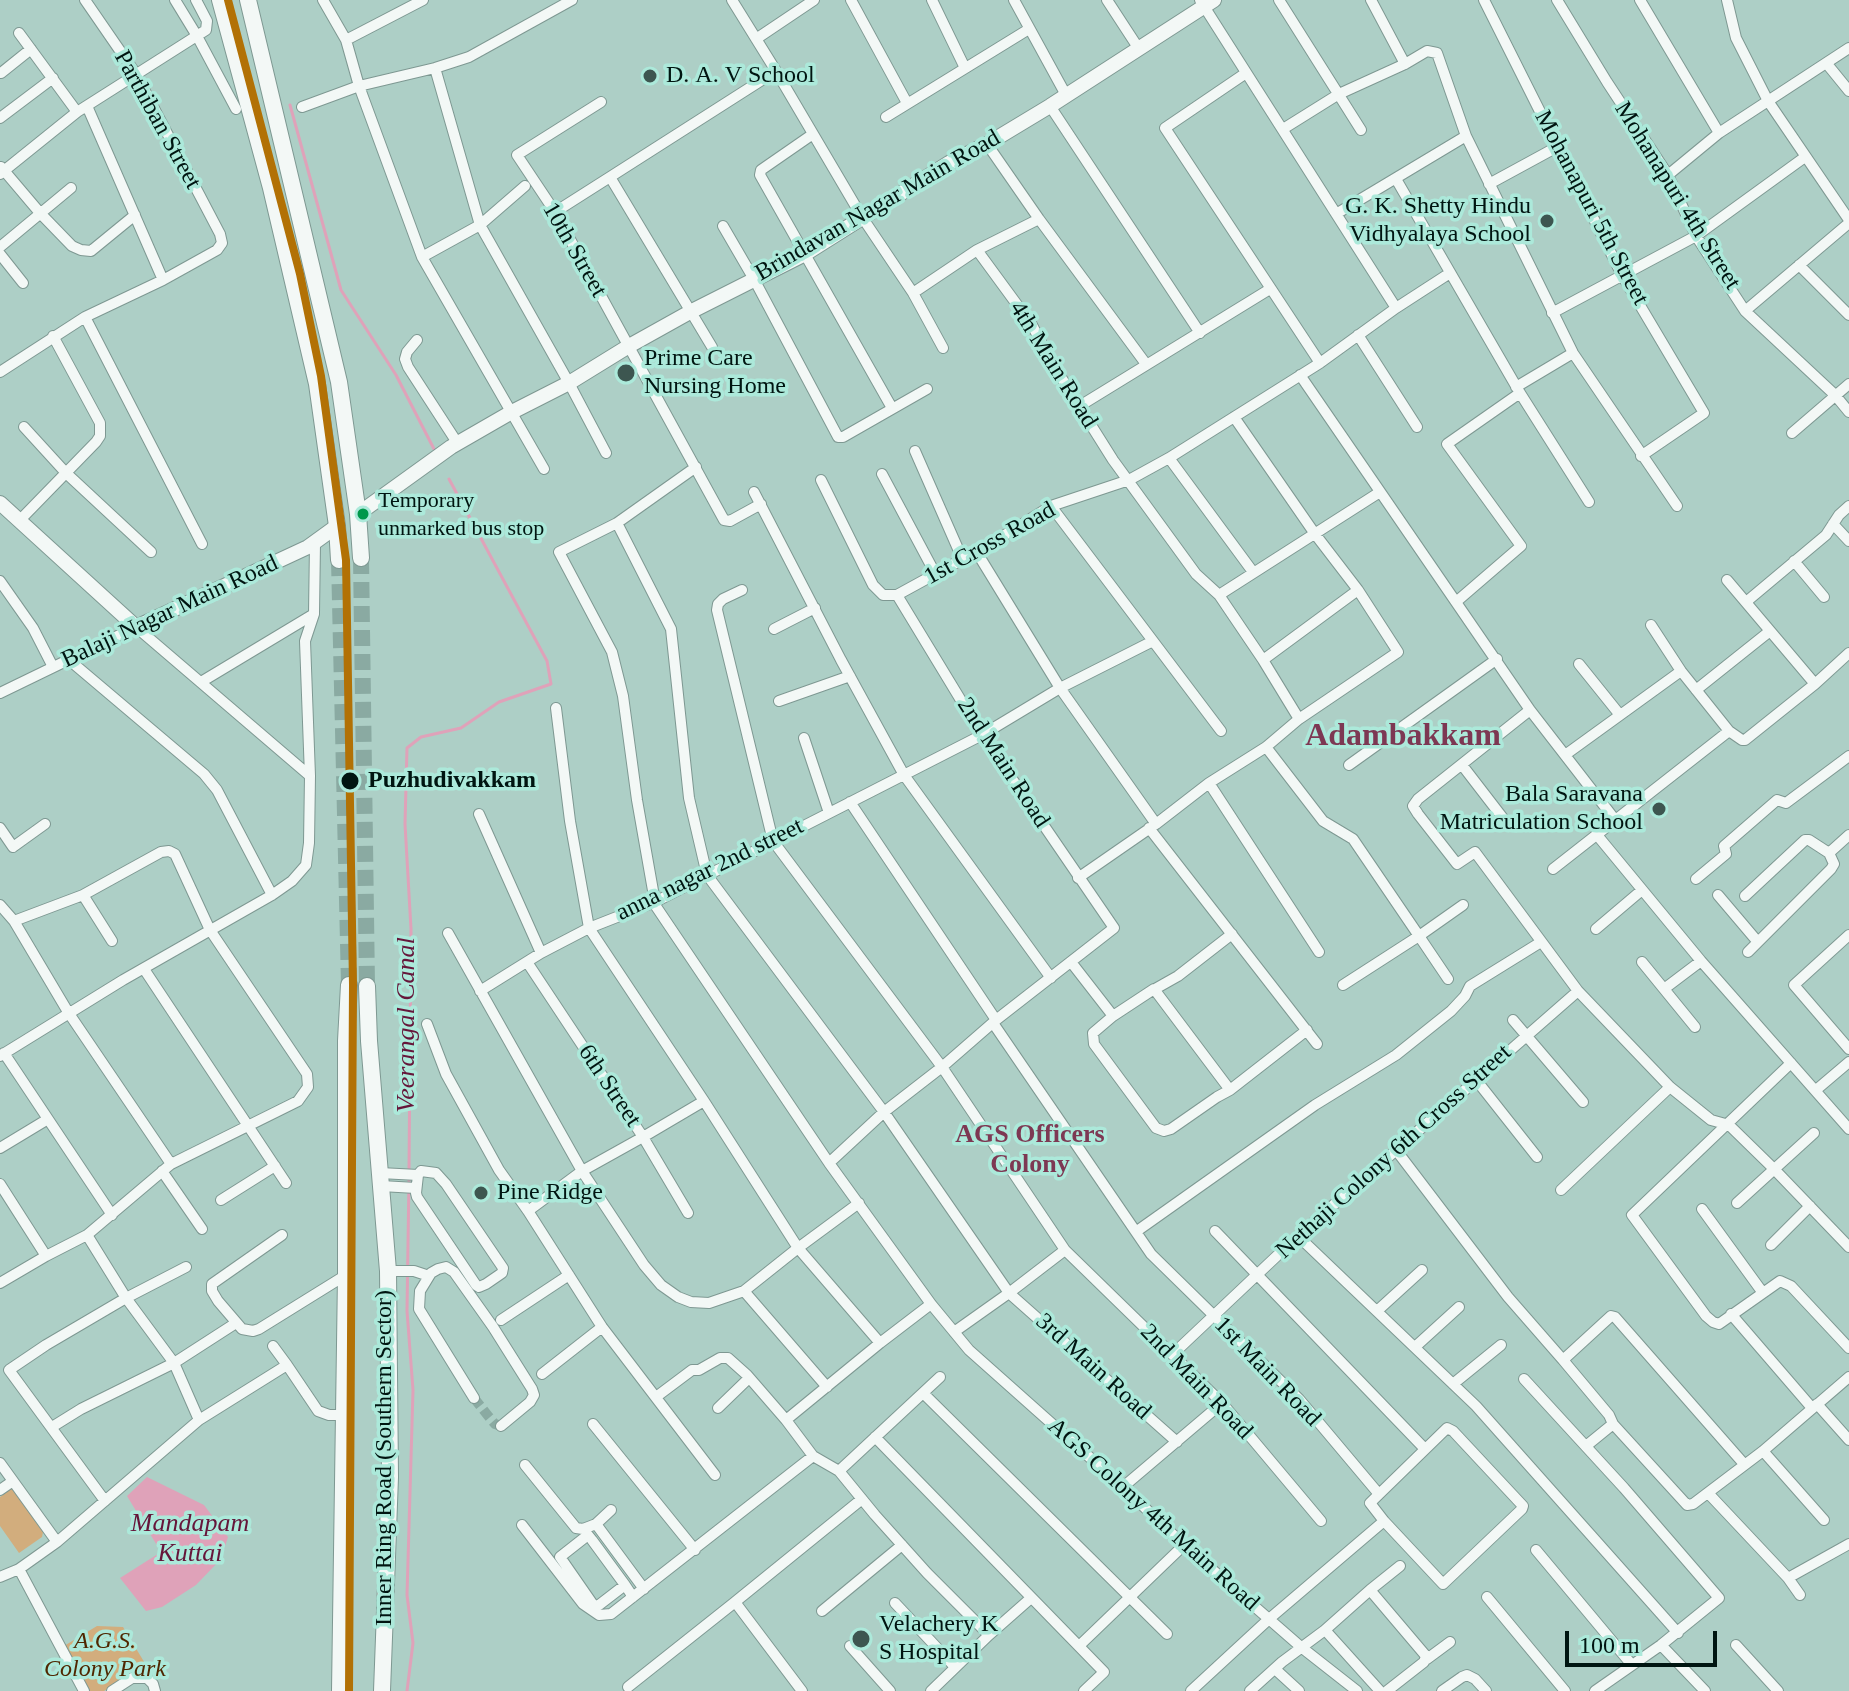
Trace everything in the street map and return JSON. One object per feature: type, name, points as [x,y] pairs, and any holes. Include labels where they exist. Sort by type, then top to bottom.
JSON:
[{"type":"main road","points":[[220,0],[271,188],[317,384],[339,560]]},
{"type":"main road","points":[[248,0],[339,382],[358,514],[361,558]]},
{"type":"main road","points":[[317,384],[339,382]]},
{"type":"main road","name":"Inner Ring Road (Southern Sector)","points":[[340,1691],[349,985]]},
{"type":"main road","name":"Inner Ring Road (Southern Sector)","points":[[367,986],[380,1179],[399,1275],[382,1691]]},
{"type":"main road","points":[[346,1041],[369,1041]]},
{"type":"street","name":"Parthiban Street","points":[[85,0],[136,74],[222,243],[217,250],[163,280]]},
{"type":"street","points":[[175,0],[236,109]]},
{"type":"street","points":[[135,215],[91,251],[72,246],[1,170],[82,109],[206,30],[208,25],[196,0]]},
{"type":"street","points":[[323,0],[346,40],[359,86],[422,257],[544,469]]},
{"type":"street","points":[[346,40],[423,0]]},
{"type":"street","points":[[302,107],[359,86],[469,57],[572,0]]},
{"type":"street","points":[[732,0],[862,217],[913,293],[943,348]]},
{"type":"street","points":[[756,39],[814,0]]},
{"type":"street","points":[[851,0],[907,103]]},
{"type":"street","points":[[932,0],[965,68]]},
{"type":"street","points":[[1014,0],[1066,95]]},
{"type":"street","points":[[1107,0],[1139,49]]},
{"type":"street","points":[[1279,0],[1361,130]]},
{"type":"street","points":[[1371,0],[1405,64]]},
{"type":"street","name":"Mohanapuri 4th Street","points":[[1557,0],[1668,175],[1696,236],[1745,311],[1835,395],[1849,412]]},
{"type":"street","points":[[1640,0],[1719,133]]},
{"type":"street","points":[[1727,0],[1736,38],[1768,101],[1849,222],[1745,311]]},
{"type":"street","points":[[1206,2],[1246,73],[1396,308]]},
{"type":"street","name":"Brindavan Nagar Main Road","points":[[455,446],[690,312],[805,254],[949,163],[1050,106],[1206,2]]},
{"type":"street","name":"Mohanapuri 5th Street","points":[[1489,2],[1622,275],[1704,413],[1641,456]]},
{"type":"street","points":[[886,117],[1029,29]]},
{"type":"street","points":[[0,372],[85,317],[163,280],[135,215],[82,109],[53,78],[19,33]]},
{"type":"street","points":[[1668,175],[1719,133],[1849,48]]},
{"type":"street","points":[[1,73],[31,49]]},
{"type":"street","points":[[1283,129],[1339,94],[1427,51],[1437,53],[1466,136],[1573,353],[1677,506]]},
{"type":"street","points":[[1827,64],[1849,91]]},
{"type":"street","points":[[435,68],[480,225],[606,453]]},
{"type":"street","points":[[555,212],[776,71]]},
{"type":"street","points":[[1246,73],[1165,128],[1320,363]]},
{"type":"street","points":[[0,118],[53,78]]},
{"type":"street","name":"10th Street","points":[[601,102],[517,155],[555,212],[724,520],[730,521],[761,504]]},
{"type":"street","points":[[1050,106],[1200,333]]},
{"type":"street","points":[[813,134],[759,172],[892,408]]},
{"type":"street","points":[[1336,214],[1466,136]]},
{"type":"street","points":[[987,144],[1146,364]]},
{"type":"street","points":[[1489,184],[1557,147]]},
{"type":"street","points":[[1552,313],[1696,236],[1805,157]]},
{"type":"street","points":[[610,177],[712,347]]},
{"type":"street","points":[[1396,179],[1518,390],[1589,502]]},
{"type":"street","points":[[422,257],[480,225],[525,186]]},
{"type":"street","points":[[0,247],[71,188]]},
{"type":"street","points":[[913,293],[977,250],[1039,219]]},
{"type":"street","points":[[723,226],[838,437],[927,389]]},
{"type":"street","name":"4th Main Road","points":[[977,250],[1032,325],[1078,407],[1113,460],[1196,574],[1219,595],[1299,719]]},
{"type":"street","points":[[0,254],[23,283]]},
{"type":"street","points":[[1799,265],[1849,315]]},
{"type":"street","name":"1st Cross Road","points":[[897,595],[992,543],[1051,506],[1129,480],[1169,458],[1320,363],[1450,273]]},
{"type":"street","points":[[1078,407],[1270,289]]},
{"type":"street","points":[[85,317],[202,544]]},
{"type":"street","points":[[1358,335],[1417,427]]},
{"type":"street","points":[[20,520],[100,436],[100,423],[53,336]]},
{"type":"street","points":[[358,514],[455,446],[405,359],[417,340]]},
{"type":"street","points":[[1456,602],[1521,546],[1447,444],[1573,353]]},
{"type":"street","points":[[1300,375],[1530,710],[1616,821]]},
{"type":"street","points":[[1792,433],[1849,384]]},
{"type":"street","points":[[1078,878],[1398,652],[1358,590],[1234,417]]},
{"type":"street","points":[[24,427],[66,473],[151,552]]},
{"type":"street","points":[[915,451],[962,558]]},
{"type":"street","points":[[1169,458],[1253,572]]},
{"type":"street","points":[[654,902],[623,696],[612,652],[559,552],[617,523],[696,467]]},
{"type":"street","points":[[882,474],[936,575]]},
{"type":"street","points":[[821,480],[873,585],[883,595],[897,595]]},
{"type":"street","points":[[754,492],[904,775],[1051,978]]},
{"type":"street","points":[[1219,595],[1380,492]]},
{"type":"street","points":[[0,503],[136,627],[310,776]]},
{"type":"street","points":[[1051,506],[1221,731]]},
{"type":"street","points":[[1746,602],[1826,535],[1849,506]]},
{"type":"street","points":[[617,523],[671,629],[689,798],[707,875]]},
{"type":"street","points":[[1833,524],[1849,541]]},
{"type":"street","name":"Balaji Nagar Main Road","points":[[0,693],[315,543],[337,526]]},
{"type":"street","points":[[112,1215],[2,1054],[68,1012],[272,895],[292,881],[306,865],[310,776],[305,641],[314,614],[315,543]]},
{"type":"street","points":[[976,551],[1060,688],[1153,826],[1317,1044]]},
{"type":"street","points":[[1794,561],[1824,597]]},
{"type":"street","points":[[1727,580],[1815,684]]},
{"type":"street","points":[[2,587],[33,628],[53,667]]},
{"type":"street","points":[[742,590],[723,599],[717,610],[773,841]]},
{"type":"street","points":[[1263,660],[1358,590]]},
{"type":"street","name":"2nd Main Road","points":[[897,595],[982,735],[1114,928],[1071,962]]},
{"type":"street","points":[[774,629],[815,608]]},
{"type":"street","points":[[201,682],[314,614]]},
{"type":"street","points":[[1651,625],[1681,671],[1729,731],[1745,740],[1849,653]]},
{"type":"street","points":[[1696,690],[1770,631]]},
{"type":"street","name":"anna nagar 2nd street","points":[[480,991],[589,928],[654,902],[904,775],[982,735],[1060,688],[1153,641]]},
{"type":"street","points":[[68,659],[204,774],[217,790],[272,895]]},
{"type":"street","points":[[1349,765],[1497,659]]},
{"type":"street","points":[[1579,664],[1620,715]]},
{"type":"street","points":[[1565,755],[1681,671]]},
{"type":"street","points":[[779,701],[850,676]]},
{"type":"street","points":[[556,708],[570,821],[589,928],[798,1248],[880,1343]]},
{"type":"street","points":[[1530,710],[1413,806],[1457,864],[1475,852],[1578,991],[1670,1087],[1711,1120],[1729,1125],[1849,1247]]},
{"type":"street","points":[[1553,869],[1729,731]]},
{"type":"street","points":[[804,738],[829,813]]},
{"type":"street","points":[[1266,747],[1323,821],[1353,839],[1448,979]]},
{"type":"street","points":[[1696,879],[1726,854],[1724,846],[1777,800],[1786,803],[1849,756]]},
{"type":"street","points":[[1462,765],[1509,826]]},
{"type":"street","points":[[1209,783],[1319,952]]},
{"type":"street","name":"1st Main Road","points":[[850,802],[1151,1254],[1299,1399],[1378,1493]]},
{"type":"street","points":[[479,814],[541,953]]},
{"type":"street","points":[[0,828],[13,847],[45,824]]},
{"type":"street","points":[[1597,835],[1701,961],[1849,1129]]},
{"type":"street","points":[[1829,853],[1849,835]]},
{"type":"street","points":[[1745,896],[1805,840],[1829,853],[1834,864],[1748,952]]},
{"type":"street","name":"2nd Main Road","points":[[773,841],[942,1067],[1065,1250],[1222,1403],[1321,1521]]},
{"type":"street","points":[[0,1283],[87,1235],[166,1168],[298,1101],[308,1087],[307,1074],[210,930],[175,854],[161,852],[83,895],[14,921]]},
{"type":"street","name":"3rd Main Road","points":[[707,875],[884,1112],[1009,1293],[1177,1442]]},
{"type":"street","points":[[1596,929],[1642,890]]},
{"type":"street","points":[[83,895],[112,941]]},
{"type":"street","points":[[1718,895],[1757,941]]},
{"type":"street","name":"AGS Colony 4th Main Road","points":[[654,902],[829,1163],[931,1304],[969,1350],[1184,1545],[1301,1647],[1357,1691]]},
{"type":"street","points":[[0,905],[14,921],[202,1229]]},
{"type":"street","points":[[1343,985],[1463,905]]},
{"type":"street","points":[[448,933],[582,1171],[644,1265],[661,1285],[678,1297],[691,1302],[709,1303],[744,1291],[859,1203]]},
{"type":"street","points":[[1232,934],[1178,976],[1113,1016],[1093,1033],[1094,1044],[1156,1128],[1164,1131],[1171,1129],[1230,1090],[1307,1030]]},
{"type":"street","points":[[1849,935],[1794,985],[1849,1049]]},
{"type":"street","points":[[1137,1231],[1315,1105],[1396,1055],[1451,1011],[1470,986],[1541,942]]},
{"type":"street","points":[[1664,989],[1701,961]]},
{"type":"street","name":"6th Street","points":[[527,962],[643,1137],[688,1213]]},
{"type":"street","points":[[829,1163],[884,1112],[1071,962],[1113,1016]]},
{"type":"street","points":[[1642,962],[1695,1027]]},
{"type":"street","points":[[144,969],[286,1183]]},
{"type":"street","points":[[1155,989],[1230,1090]]},
{"type":"street","name":"Nethaji Colony 6th Cross Street","points":[[1173,1354],[1298,1236],[1578,991]]},
{"type":"street","points":[[1513,1020],[1583,1102]]},
{"type":"street","points":[[427,1024],[446,1074],[499,1170],[602,1327],[715,1475]]},
{"type":"street","points":[[1816,1090],[1849,1062]]},
{"type":"street","points":[[1791,1063],[1632,1215],[1713,1322],[1719,1324],[1780,1281],[1791,1286],[1849,1348]]},
{"type":"street","points":[[1477,1081],[1537,1157]]},
{"type":"street","points":[[1561,1190],[1670,1087]]},
{"type":"street","points":[[528,1211],[582,1171],[704,1101]]},
{"type":"street","points":[[0,1148],[48,1119]]},
{"type":"street","points":[[1737,1203],[1814,1133]]},
{"type":"street","points":[[1396,1150],[1508,1297],[1609,1415],[1613,1424],[1684,1503],[1693,1504],[1708,1493],[1763,1451],[1849,1377]]},
{"type":"street","points":[[221,1200],[275,1166]]},
{"type":"street","points":[[431,1171],[446,1184],[503,1268],[502,1273],[483,1286],[476,1285],[410,1188],[380,1179],[431,1171]]},
{"type":"street","points":[[410,1174],[410,1188]]},
{"type":"street","points":[[0,1184],[46,1256]]},
{"type":"street","points":[[1771,1245],[1810,1206]]},
{"type":"street","points":[[1702,1209],[1763,1293]]},
{"type":"street","points":[[1215,1231],[1421,1446]]},
{"type":"street","points":[[87,1235],[126,1298],[174,1363],[199,1420]]},
{"type":"street","points":[[282,1235],[212,1284],[218,1301],[242,1329],[259,1329],[346,1275]]},
{"type":"street","points":[[1298,1236],[1476,1406],[1678,1633]]},
{"type":"street","points":[[954,1332],[1065,1250]]},
{"type":"street","points":[[105,1501],[9,1370],[126,1298],[186,1267]]},
{"type":"street","points":[[474,1398],[419,1309],[420,1291],[428,1277],[446,1267],[454,1272],[493,1327],[532,1389],[534,1395],[530,1402],[501,1426]]},
{"type":"street","points":[[1377,1311],[1422,1270]]},
{"type":"street","points":[[399,1275],[428,1277]]},
{"type":"street","points":[[501,1320],[569,1275]]},
{"type":"street","points":[[744,1291],[827,1387]]},
{"type":"street","points":[[786,1420],[931,1304]]},
{"type":"street","points":[[1415,1347],[1459,1307]]},
{"type":"street","points":[[1731,1314],[1849,1440]]},
{"type":"street","points":[[1563,1360],[1613,1316],[1744,1464]]},
{"type":"street","points":[[52,1427],[81,1409],[174,1363],[236,1323]]},
{"type":"street","points":[[542,1374],[602,1327]]},
{"type":"street","points":[[1453,1384],[1501,1345]]},
{"type":"street","points":[[273,1346],[318,1411],[344,1415]]},
{"type":"street","points":[[656,1397],[692,1370],[699,1370],[720,1358],[728,1358],[786,1420],[813,1456],[839,1471],[902,1545],[989,1635]]},
{"type":"street","points":[[0,1577],[19,1569],[57,1542],[199,1420],[287,1365]]},
{"type":"street","points":[[839,1471],[940,1377]]},
{"type":"street","points":[[718,1408],[749,1378]]},
{"type":"street","points":[[1524,1379],[1719,1596],[1678,1633],[1595,1691]]},
{"type":"street","points":[[923,1393],[1167,1634]]},
{"type":"street","points":[[1123,1487],[1222,1403]]},
{"type":"street","points":[[593,1424],[695,1550]]},
{"type":"street","points":[[1586,1446],[1613,1424]]},
{"type":"street","points":[[1445,1429],[1450,1429],[1523,1506],[1443,1584],[1370,1503],[1378,1493],[1421,1446],[1445,1429]]},
{"type":"street","points":[[875,1437],[1104,1672],[1084,1691]]},
{"type":"street","points":[[1763,1451],[1824,1520]]},
{"type":"street","points":[[633,1597],[588,1535],[560,1557],[583,1604],[599,1615],[608,1614],[633,1597],[644,1589],[695,1550],[813,1456]]},
{"type":"street","points":[[0,1463],[57,1542]]},
{"type":"street","points":[[525,1465],[576,1528],[596,1524],[611,1510]]},
{"type":"street","points":[[0,1490],[13,1481]]},
{"type":"street","points":[[1708,1493],[1788,1578],[1800,1595]]},
{"type":"street","points":[[628,1687],[862,1499]]},
{"type":"street","points":[[1191,1691],[1269,1619],[1384,1521]]},
{"type":"street","points":[[596,1524],[644,1589]]},
{"type":"street","points":[[522,1525],[594,1606],[625,1585]]},
{"type":"street","points":[[1788,1578],[1849,1544]]},
{"type":"street","points":[[822,1611],[902,1545]]},
{"type":"street","points":[[1079,1646],[1184,1545]]},
{"type":"street","points":[[1536,1550],[1632,1665]]},
{"type":"street","points":[[1250,1691],[1400,1566]]},
{"type":"street","points":[[19,1569],[84,1691]]},
{"type":"street","points":[[1370,1590],[1427,1659]]},
{"type":"street","points":[[1487,1597],[1565,1691]]},
{"type":"street","points":[[931,1691],[1031,1598]]},
{"type":"street","points":[[735,1602],[802,1691]]},
{"type":"street","points":[[895,1603],[955,1667]]},
{"type":"street","points":[[600,1604],[608,1614]]},
{"type":"street","points":[[1325,1630],[1380,1691]]},
{"type":"street","points":[[1387,1691],[1450,1642]]},
{"type":"street","points":[[1661,1645],[1705,1691]]},
{"type":"street","points":[[1736,1645],[1778,1691]]},
{"type":"street","points":[[850,1646],[890,1691]]},
{"type":"street","points":[[1275,1669],[1299,1691]]},
{"type":"street","points":[[1442,1691],[1467,1675],[1486,1691]]},
{"type":"street","points":[[112,1691],[132,1678],[147,1678],[155,1691]]},
{"type":"green space","points":[[12,1488],[43,1532],[42,1537],[19,1553],[0,1526],[0,1497]]},
{"type":"green space","name":"A.G.S. Colony Park","points":[[97,1626],[123,1627],[146,1665],[104,1691],[90,1691],[64,1646]]},
{"type":"water","name":"Mandapam Kuttai","points":[[147,1477],[204,1505],[228,1537],[221,1559],[196,1585],[162,1607],[146,1611],[120,1578],[161,1552],[127,1496]]},
{"type":"waterway","name":"Veerangal Canal","points":[[290,105],[341,290],[396,375],[435,451]]},
{"type":"waterway","name":"Veerangal Canal","points":[[409,1170],[411,929],[405,824],[407,748],[421,737],[461,728],[499,702],[551,684],[547,661],[449,479]]},
{"type":"waterway","name":"Veerangal Canal","points":[[407,1691],[413,1643],[407,1595],[413,1390],[407,1311],[409,1177]]},
{"type":"tunnel","points":[[361,558],[367,986]]},
{"type":"tunnel","points":[[339,560],[349,985]]},
{"type":"tunnel","points":[[474,1398],[495,1424],[501,1426]]},
{"type":"transit line","points":[[228,0],[300,274],[321,376],[346,560],[353,985],[349,1691]]},
{"type":"place","name":"D. A. V School","points":[[650,76]]},
{"type":"place","name":"G. K. Shetty Hindu Vidhyalaya School","points":[[1547,221]]},
{"type":"place","name":"Prime Care Nursing Home","points":[[626,373]]},
{"type":"place","name":"Temporary unmarked bus stop","points":[[363,514]]},
{"type":"place","name":"Puzhudivakkam","points":[[350,781]]},
{"type":"place","name":"Bala Saravana Matriculation School","points":[[1659,809]]},
{"type":"place","name":"Pine Ridge","points":[[481,1193]]},
{"type":"place","name":"Velachery K S Hospital","points":[[861,1639]]},
{"type":"district","name":"Adambakkam","points":[[1403,737]]},
{"type":"district","name":"AGS Officers Colony","points":[[1030,1150]]}]
